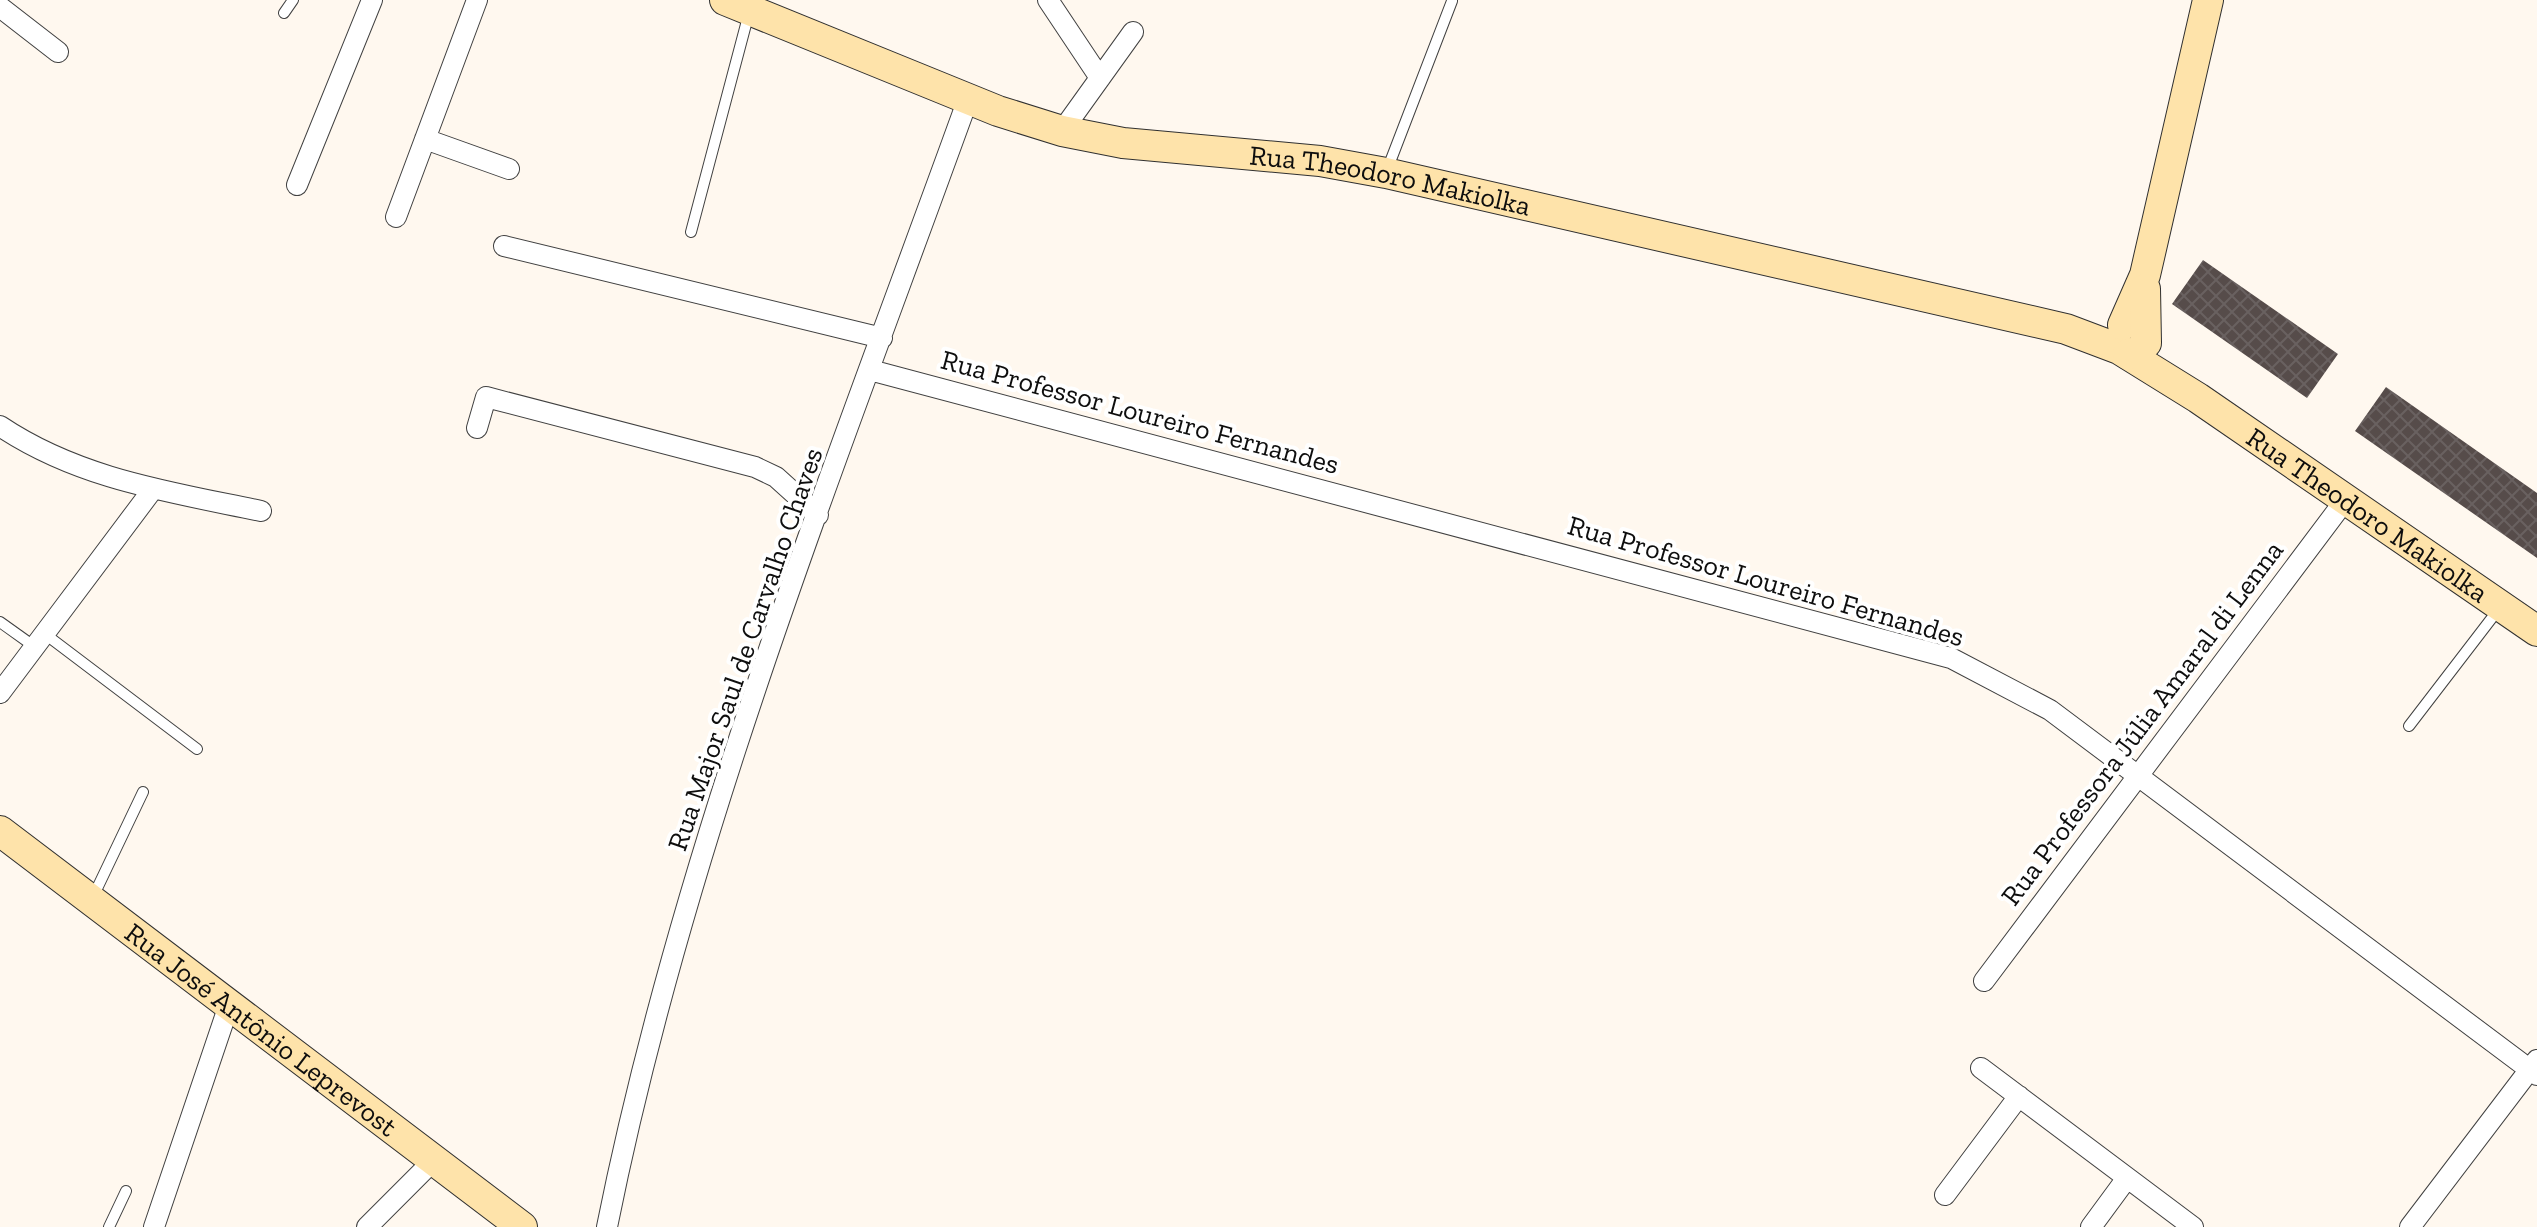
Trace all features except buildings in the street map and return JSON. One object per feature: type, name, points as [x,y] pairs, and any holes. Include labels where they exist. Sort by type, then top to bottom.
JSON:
[{"type":"main road","points":[[2130,338],[2208,0]]},
{"type":"main road","name":"Rua Theodoro Makiolka","points":[[738,5],[968,99],[1062,131],[1123,143],[1320,161],[1386,173],[2066,329],[2130,338],[2198,398],[2537,631]]},
{"type":"main road","name":"Rua José Antônio Leprevost","points":[[0,831],[522,1227]]},
{"type":"street","points":[[297,185],[372,0]]},
{"type":"street","points":[[396,217],[477,0]]},
{"type":"street","points":[[1048,0],[1100,78]]},
{"type":"street","points":[[0,7],[58,52]]},
{"type":"street","points":[[1062,131],[1133,32]]},
{"type":"street","name":"Rua Major Saul de Carvalho Chaves","points":[[607,1227],[631,1115],[730,765],[968,99]]},
{"type":"street","points":[[425,139],[509,169]]},
{"type":"street","points":[[504,246],[882,338]]},
{"type":"street","name":"Rua Professor Loureiro Fernandes","points":[[870,370],[1922,648],[2021,691],[2535,1068]]},
{"type":"street","points":[[477,428],[486,397],[755,467],[776,477],[818,515]]},
{"type":"street","points":[[0,426],[62,462],[153,489],[261,511]]},
{"type":"street","points":[[0,693],[153,489]]},
{"type":"street","name":"Rua Professora Júlia Amaral di Lenna","points":[[1984,981],[2346,499]]},
{"type":"street","points":[[154,1227],[229,1005]]},
{"type":"street","points":[[1981,1068],[2193,1227]]},
{"type":"street","points":[[2410,1227],[2535,1068]]},
{"type":"street","points":[[1945,1195],[2019,1096]]},
{"type":"street","points":[[367,1227],[434,1160]]},
{"type":"street","points":[[2091,1227],[2127,1178]]},
{"type":"lane","points":[[284,13],[293,0]]},
{"type":"lane","points":[[1386,173],[1452,1]]},
{"type":"lane","points":[[691,232],[738,5]]},
{"type":"lane","points":[[2409,726],[2500,607]]},
{"type":"lane","points":[[0,622],[40,640],[197,749]]},
{"type":"lane","points":[[92,900],[143,792]]},
{"type":"lane","points":[[109,1227],[126,1191]]}]
